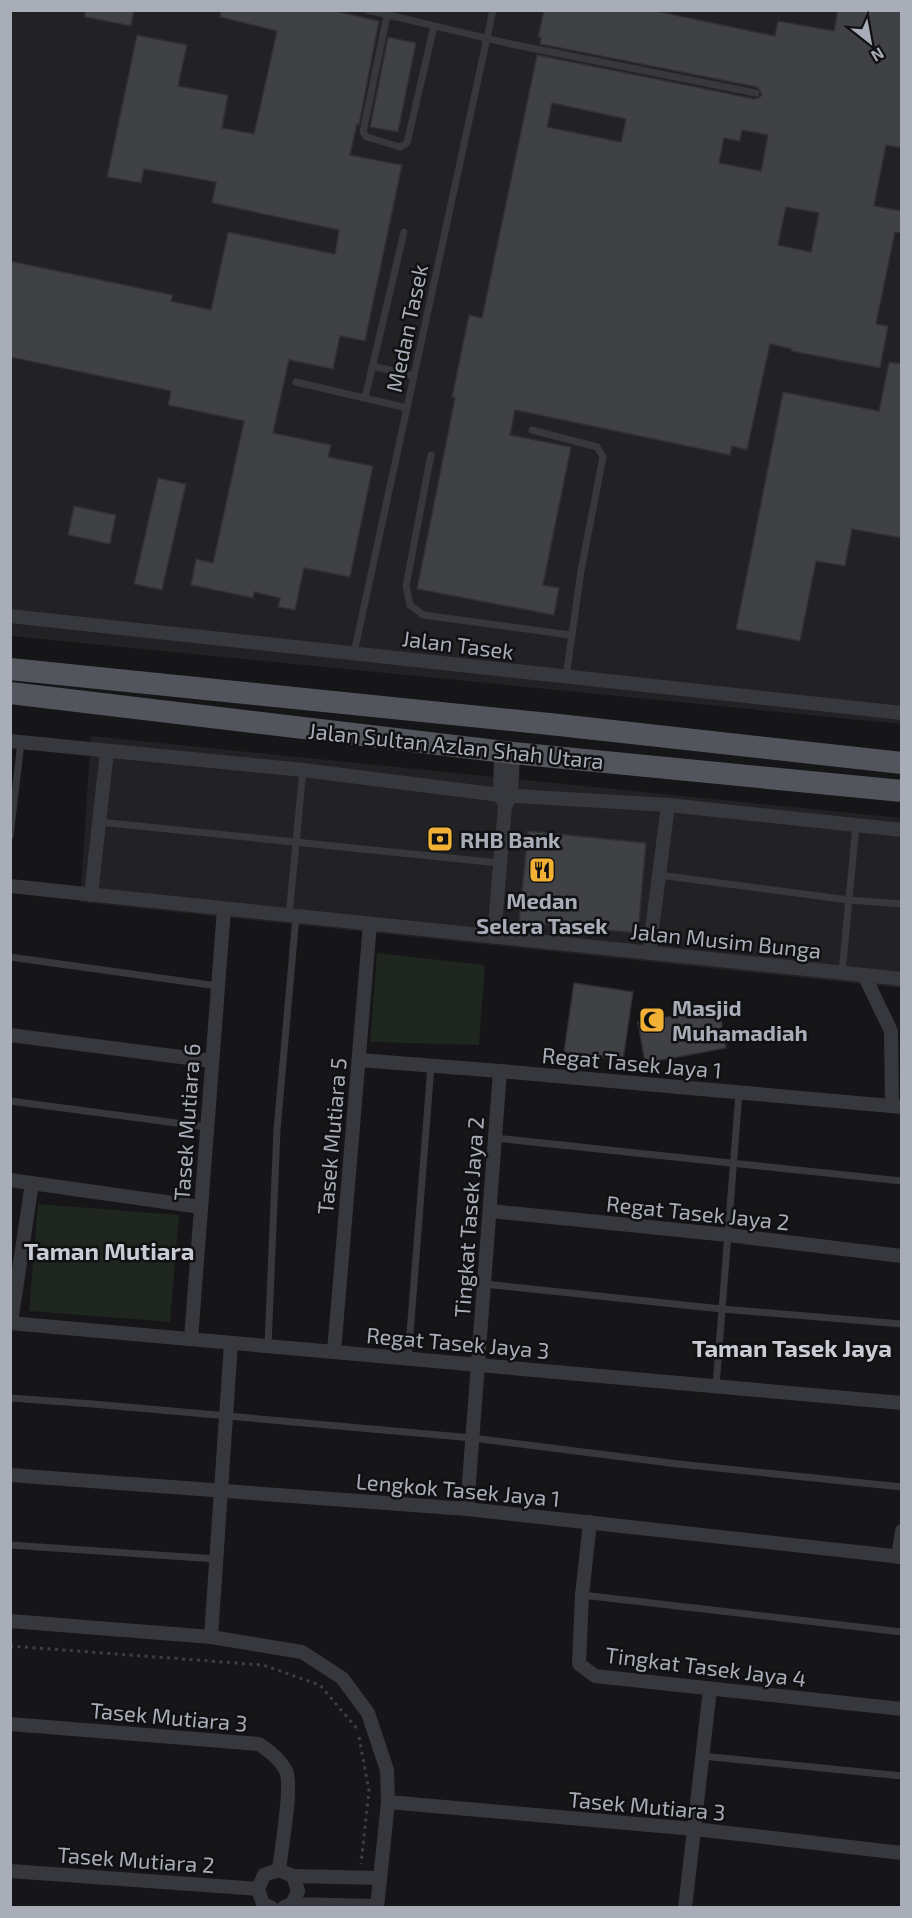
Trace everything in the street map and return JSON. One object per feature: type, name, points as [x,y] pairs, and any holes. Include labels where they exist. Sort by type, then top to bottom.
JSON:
[{"type":"main road","name":"Jalan Sultan Azlan Shah Utara","points":[[10,669],[559,725],[902,763]]},
{"type":"main road","name":"Jalan Sultan Azlan Shah Utara","points":[[10,693],[902,791]]},
{"type":"main road","points":[[430,712],[438,721],[499,732],[507,749],[529,729],[547,729],[559,725]]},
{"type":"street","name":"Jalan Tasek","points":[[10,616],[902,712]]},
{"type":"street","points":[[16,742],[303,770],[505,799],[668,805],[902,830]]},
{"type":"street","points":[[494,937],[507,749]]},
{"type":"street","points":[[91,895],[107,751]]},
{"type":"street","points":[[650,953],[668,805]]},
{"type":"street","name":"Jalan Musim Bunga","points":[[10,886],[902,979]]},
{"type":"street","name":"Tasek Mutiara 6","points":[[191,1339],[224,909]]},
{"type":"street","name":"Tasek Mutiara 5","points":[[334,1352],[370,924]]},
{"type":"street","points":[[864,975],[891,1031],[897,1107]]},
{"type":"street","points":[[10,1035],[212,1061]]},
{"type":"street","name":"Regat Tasek Jaya 1","points":[[359,1060],[897,1107]]},
{"type":"street","name":"Tingkat Tasek Jaya 2","points":[[467,1509],[500,1071]]},
{"type":"street","points":[[10,1180],[201,1207]]},
{"type":"street","points":[[11,1323],[16,1248],[32,1183]]},
{"type":"street","name":"Regat Tasek Jaya 2","points":[[490,1211],[728,1235],[902,1256]]},
{"type":"street","name":"Regat Tasek Jaya 3","points":[[11,1323],[902,1402]]},
{"type":"street","points":[[211,1637],[231,1343]]},
{"type":"street","name":"Lengkok Tasek Jaya 1","points":[[10,1475],[467,1509],[900,1557]]},
{"type":"street","name":"Tingkat Tasek Jaya 4","points":[[590,1522],[582,1595],[579,1664],[595,1676],[902,1709]]},
{"type":"street","points":[[900,1557],[902,1531]]},
{"type":"street","points":[[10,1621],[211,1637],[302,1652],[342,1678],[368,1713],[387,1770],[388,1802],[377,1907],[288,1906]]},
{"type":"street","points":[[685,1908],[710,1689]]},
{"type":"street","name":"Tasek Mutiara 3","points":[[10,1724],[259,1744],[273,1754],[286,1771],[288,1788],[279,1870]]},
{"type":"street","name":"Tasek Mutiara 3","points":[[388,1802],[694,1829],[902,1853]]},
{"type":"street","points":[[272,1908],[263,1904],[258,1889],[264,1875],[279,1870],[293,1876],[380,1878]]},
{"type":"street","name":"Tasek Mutiara 2","points":[[10,1871],[258,1889]]},
{"type":"street","points":[[288,1906],[298,1891],[293,1876]]},
{"type":"lane","points":[[367,10],[511,44],[756,93]]},
{"type":"lane","name":"Medan Tasek","points":[[354,653],[494,10]]},
{"type":"lane","points":[[387,15],[363,132],[367,137],[399,147],[407,143],[434,26]]},
{"type":"lane","points":[[365,398],[404,232]]},
{"type":"lane","points":[[372,366],[414,376]]},
{"type":"lane","points":[[296,382],[407,408]]},
{"type":"lane","points":[[532,430],[597,447],[603,457],[570,635],[566,677]]},
{"type":"lane","points":[[431,455],[406,586],[410,604],[423,615],[570,635]]},
{"type":"lane","points":[[10,836],[16,742]]},
{"type":"lane","points":[[268,1346],[277,1130],[295,842],[303,770]]},
{"type":"lane","points":[[99,822],[500,863]]},
{"type":"lane","points":[[842,973],[856,825]]},
{"type":"lane","points":[[659,875],[849,900],[902,904]]},
{"type":"lane","points":[[10,957],[218,986]]},
{"type":"lane","points":[[408,1359],[431,1066]]},
{"type":"lane","points":[[716,1386],[740,1093]]},
{"type":"lane","points":[[10,1101],[207,1127]]},
{"type":"lane","points":[[495,1138],[902,1180]]},
{"type":"lane","points":[[484,1284],[722,1309],[902,1324]]},
{"type":"lane","points":[[10,1398],[473,1438],[678,1464],[902,1487]]},
{"type":"lane","points":[[10,1545],[216,1558]]},
{"type":"lane","points":[[582,1595],[902,1632]]},
{"type":"lane","points":[[702,1756],[902,1776]]},
{"type":"path","points":[[10,1646],[263,1665],[320,1685],[358,1731],[369,1791],[360,1878]]},
{"type":"shaded area","points":[[10,11],[901,11],[901,724],[11,636]]},
{"type":"shaded area","points":[[91,736],[901,818],[901,988],[80,902]]},
{"type":"shaded area","points":[[377,953],[485,965],[479,1045],[370,1042]]},
{"type":"shaded area","points":[[38,1204],[179,1215],[170,1322],[29,1311]]},
{"type":"building","points":[[85,10],[134,10],[131,26],[85,17]]},
{"type":"building","points":[[221,10],[331,10],[379,21],[359,125],[357,124],[350,155],[402,165],[365,341],[340,336],[333,369],[289,360],[273,433],[331,445],[328,457],[373,466],[350,577],[304,568],[295,610],[278,607],[280,598],[254,592],[253,598],[191,585],[196,559],[213,563],[244,421],[168,405],[171,391],[10,357],[10,261],[173,295],[171,301],[211,310],[228,232],[335,254],[339,230],[212,203],[216,182],[144,169],[141,183],[107,177],[137,35],[187,45],[178,86],[228,95],[222,128],[254,134],[277,31],[220,17]]},
{"type":"building","points":[[544,10],[651,10],[775,36],[778,21],[834,31],[838,10],[902,10],[902,148],[886,145],[874,206],[902,211],[902,233],[895,232],[876,324],[888,326],[880,368],[791,351],[792,349],[770,344],[747,450],[732,446],[730,455],[515,410],[510,435],[571,447],[543,585],[559,588],[554,615],[417,589],[469,315],[482,318],[537,55],[755,99],[762,94],[757,87],[540,44],[541,37],[538,37]],"holes":[[[552,103],[626,119],[621,142],[547,127]],[[742,130],[768,135],[761,171],[719,163],[724,138],[740,141]],[[786,207],[819,213],[811,252],[778,245]]]},
{"type":"building","points":[[388,37],[416,43],[398,132],[370,127]]},
{"type":"building","points":[[889,362],[902,364],[902,538],[852,529],[845,566],[816,561],[800,641],[736,629],[783,392],[879,411]]},
{"type":"building","points":[[158,478],[186,484],[162,590],[134,584]]},
{"type":"building","points":[[74,506],[116,515],[110,544],[68,535]]},
{"type":"building","name":"Medan Selera Tasek","points":[[528,831],[646,843],[638,933],[519,922]]},
{"type":"building","points":[[574,983],[633,992],[623,1060],[564,1052]]},
{"type":"building","points":[[719,1008],[726,1048],[645,1063],[638,1022]]},
{"type":"place","name":"RHB Bank","points":[[440,839]]},
{"type":"place","name":"Medan Selera Tasek","points":[[542,870]]},
{"type":"place","name":"Masjid Muhamadiah","points":[[652,1020]]},
{"type":"district","name":"Taman Mutiara","points":[[109,1250]]},
{"type":"district","name":"Taman Tasek Jaya","points":[[792,1347]]}]
